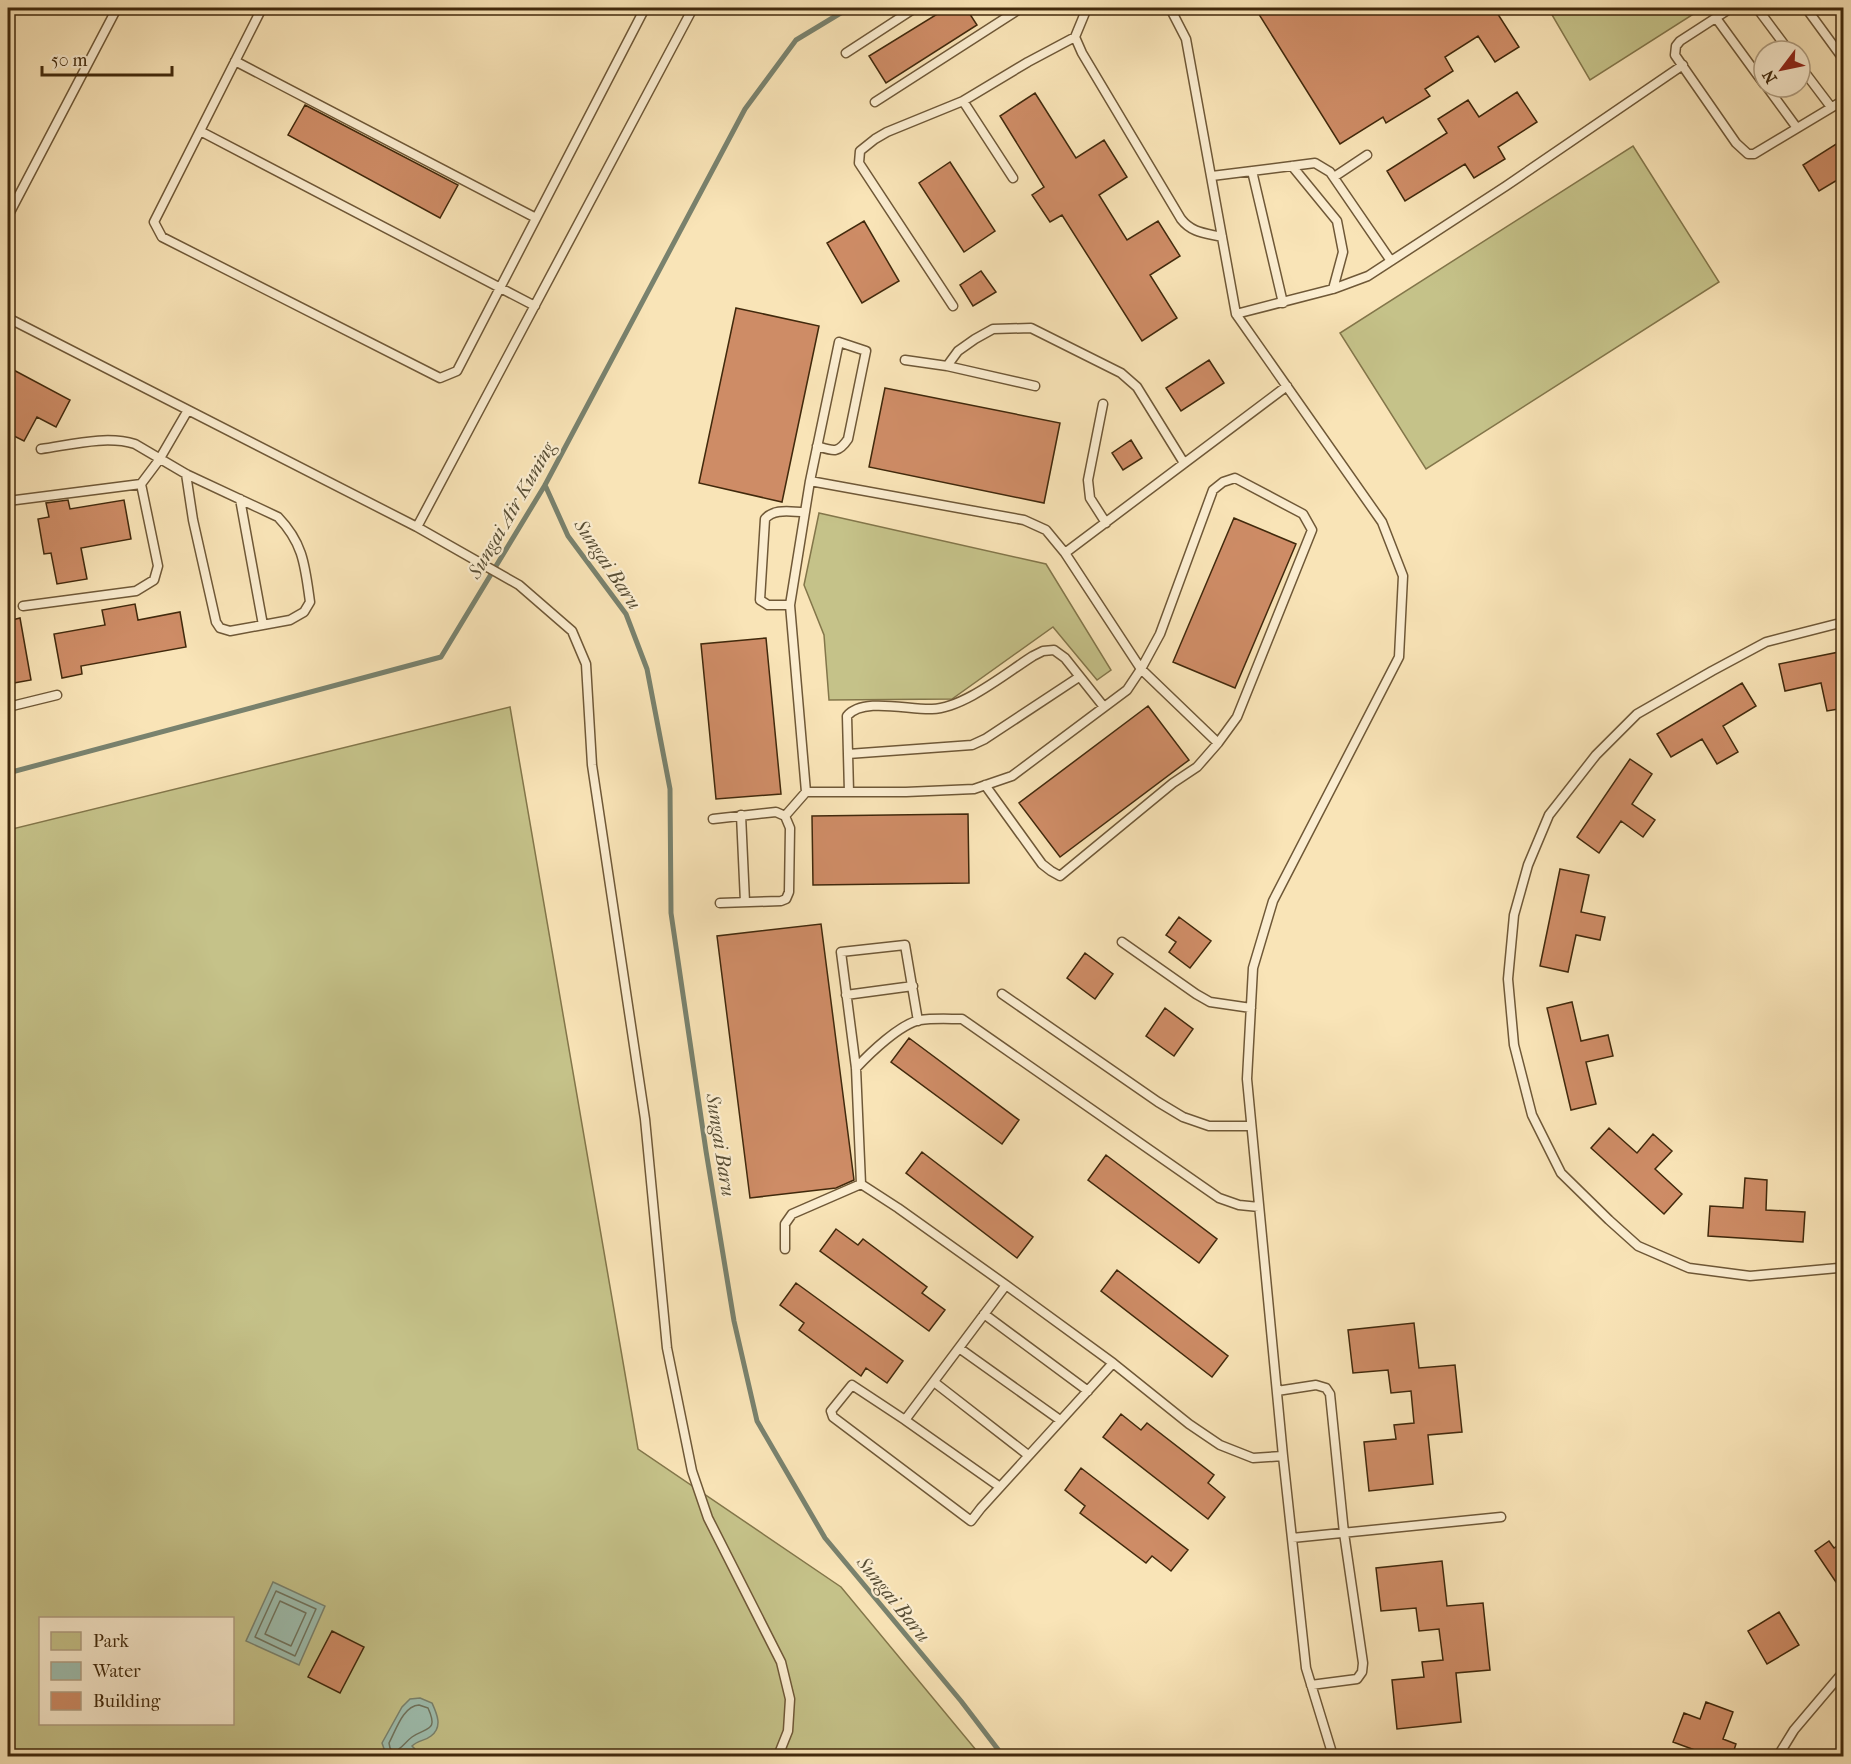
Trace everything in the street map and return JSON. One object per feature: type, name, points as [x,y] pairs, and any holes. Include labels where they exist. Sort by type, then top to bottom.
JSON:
[{"type":"lane","points":[[8,216],[117,8]]},
{"type":"lane","points":[[262,8],[154,222],[162,237],[440,378],[457,371],[645,8]]},
{"type":"lane","points":[[417,527],[693,8]]},
{"type":"lane","points":[[846,53],[915,8]]},
{"type":"lane","points":[[875,102],[1021,8]]},
{"type":"lane","points":[[953,306],[859,164],[860,151],[887,132],[963,101],[1075,37],[1087,8]]},
{"type":"lane","points":[[1170,8],[1186,39],[1236,314],[1382,522],[1403,576],[1399,657],[1273,901],[1253,968],[1247,1078],[1283,1456],[1306,1668],[1333,1756]]},
{"type":"lane","points":[[1731,8],[1680,41],[1676,46],[1675,55],[1736,143],[1748,154],[1754,154],[1844,99]]},
{"type":"lane","points":[[1757,8],[1780,39]]},
{"type":"lane","points":[[1806,8],[1844,60]]},
{"type":"lane","points":[[1716,18],[1752,67]]},
{"type":"lane","points":[[1075,37],[1082,53],[1181,219],[1193,230],[1222,237]]},
{"type":"lane","points":[[235,61],[536,218]]},
{"type":"lane","points":[[1236,314],[1333,289],[1368,276],[1683,66]]},
{"type":"lane","points":[[1812,82],[1831,107]]},
{"type":"lane","points":[[1775,99],[1797,128]]},
{"type":"lane","points":[[963,101],[1013,178]]},
{"type":"lane","points":[[200,131],[534,306]]},
{"type":"lane","points":[[1334,177],[1367,155]]},
{"type":"lane","points":[[1212,176],[1316,163],[1334,177],[1391,261]]},
{"type":"lane","points":[[1292,166],[1337,220],[1343,252],[1333,289]]},
{"type":"lane","points":[[1252,171],[1283,303]]},
{"type":"lane","points":[[8,318],[417,527],[519,585],[572,631],[586,664],[592,765],[645,1119],[667,1348],[692,1471],[708,1518],[781,1662],[790,1699],[788,1731],[778,1756]]},
{"type":"lane","points":[[947,366],[957,351],[993,329],[1031,328],[1121,373],[1137,387],[1185,463]]},
{"type":"lane","points":[[785,816],[806,792],[790,605],[804,512],[817,447],[839,342],[866,351],[849,439],[842,448],[832,451],[817,447]]},
{"type":"lane","points":[[905,360],[947,366],[1035,386]]},
{"type":"lane","points":[[1065,553],[1287,386]]},
{"type":"lane","points":[[1103,404],[1088,480],[1090,498],[1106,523]]},
{"type":"lane","points":[[8,501],[141,484],[159,460],[188,410]]},
{"type":"lane","points":[[41,449],[118,441],[135,444],[186,474],[278,517],[289,529],[303,558],[310,602],[304,612],[290,620],[230,631],[220,627],[216,622],[193,520],[186,474]]},
{"type":"lane","points":[[806,792],[974,789],[985,785],[1012,776],[1127,690],[1160,634],[1213,490],[1223,482],[1236,478],[1303,514],[1312,530],[1237,717],[1197,766],[1060,876],[1042,864],[985,785]]},
{"type":"lane","points":[[810,481],[1024,520],[1046,530],[1065,553],[1141,669],[1218,743]]},
{"type":"lane","points":[[22,606],[136,591],[154,580],[158,566],[141,484]]},
{"type":"lane","points":[[240,499],[262,625]]},
{"type":"lane","points":[[790,605],[768,605],[760,600],[765,519],[769,514],[776,512],[804,512]]},
{"type":"lane","points":[[1844,622],[1766,642],[1637,714],[1596,755],[1549,815],[1528,865],[1514,915],[1508,979],[1514,1044],[1532,1115],[1561,1173],[1638,1246],[1689,1268],[1750,1276],[1844,1266]]},
{"type":"lane","points":[[849,792],[847,716],[852,710],[865,706],[932,709],[948,707],[964,700],[1043,651],[1054,650],[1065,658],[1104,707]]},
{"type":"lane","points":[[848,754],[972,745],[985,739],[1079,677]]},
{"type":"lane","points":[[8,707],[57,695]]},
{"type":"lane","points":[[713,819],[776,812],[785,816],[790,828],[789,892],[786,899],[720,903]]},
{"type":"lane","points":[[741,815],[745,902]]},
{"type":"lane","points":[[1122,942],[1210,1002],[1251,1008]]},
{"type":"lane","points":[[861,1184],[856,1068],[840,952],[906,945],[918,1021]]},
{"type":"lane","points":[[846,995],[913,986]]},
{"type":"lane","points":[[1002,994],[1183,1117],[1209,1126],[1251,1126]]},
{"type":"lane","points":[[856,1068],[891,1036],[918,1021],[962,1019],[1219,1198],[1259,1207]]},
{"type":"lane","points":[[785,1249],[785,1224],[792,1214],[861,1184]]},
{"type":"lane","points":[[861,1184],[1006,1285],[1113,1363],[1189,1425],[1220,1445],[1253,1458],[1283,1456]]},
{"type":"lane","points":[[905,1420],[1006,1285]]},
{"type":"lane","points":[[984,1314],[1088,1391]]},
{"type":"lane","points":[[959,1348],[1060,1420]]},
{"type":"lane","points":[[1000,1487],[852,1385],[831,1411],[833,1417],[971,1521],[1113,1363]]},
{"type":"lane","points":[[934,1382],[1028,1455]]},
{"type":"lane","points":[[1277,1391],[1316,1385],[1326,1388],[1330,1394],[1344,1533],[1364,1663],[1358,1679],[1311,1685]]},
{"type":"lane","points":[[1292,1538],[1501,1517]]},
{"type":"lane","points":[[1778,1756],[1794,1730],[1844,1671]]},
{"type":"green space","points":[[1548,8],[1703,8],[1590,80]]},
{"type":"green space","points":[[1633,146],[1719,282],[1426,469],[1340,333]]},
{"type":"green space","points":[[819,513],[1046,564],[1111,670],[1097,680],[1053,627],[952,699],[829,700],[824,635],[804,585]]},
{"type":"green space","points":[[510,707],[638,1449],[841,1587],[981,1756],[8,1756],[8,830]]},
{"type":"water","points":[[273,1582],[325,1606],[299,1665],[246,1641]]},
{"type":"water","points":[[420,1698],[432,1703],[438,1720],[437,1729],[429,1738],[412,1746],[419,1753],[425,1753],[427,1756],[412,1756],[408,1750],[392,1757],[386,1753],[382,1743],[402,1707],[410,1699]]},
{"type":"building","points":[[947,8],[966,8],[977,25],[886,83],[869,56]]},
{"type":"building","points":[[1255,8],[1494,8],[1519,47],[1495,62],[1478,36],[1445,57],[1453,71],[1425,89],[1430,96],[1386,123],[1383,117],[1340,144]]},
{"type":"building","points":[[1517,92],[1537,122],[1498,147],[1505,159],[1474,178],[1465,164],[1405,201],[1387,171],[1447,133],[1438,119],[1468,100],[1479,117]]},
{"type":"building","points":[[1035,93],[1076,158],[1104,140],[1127,177],[1099,195],[1127,240],[1158,221],[1180,256],[1150,275],[1177,318],[1142,341],[1062,215],[1050,222],[1032,195],[1044,187],[1000,116]]},
{"type":"building","points":[[305,105],[458,185],[440,218],[288,135]]},
{"type":"building","points":[[1844,139],[1844,176],[1819,191],[1803,165]]},
{"type":"building","points":[[950,162],[995,231],[964,252],[919,183]]},
{"type":"building","points":[[864,221],[899,281],[862,303],[827,243]]},
{"type":"building","points":[[981,271],[996,292],[973,306],[960,285]]},
{"type":"building","points":[[736,308],[819,326],[782,502],[699,483]]},
{"type":"building","points":[[1209,360],[1224,383],[1181,411],[1166,388]]},
{"type":"building","points":[[8,367],[70,400],[56,427],[37,417],[24,441],[8,433]]},
{"type":"building","points":[[885,388],[1060,423],[1044,503],[869,467]]},
{"type":"building","points":[[1131,440],[1142,458],[1123,470],[1112,453]]},
{"type":"building","points":[[68,500],[70,509],[124,500],[131,539],[81,548],[87,579],[57,584],[51,553],[44,554],[38,519],[49,517],[46,503]]},
{"type":"building","points":[[1234,518],[1296,544],[1235,688],[1173,662]]},
{"type":"building","points":[[135,604],[138,620],[180,612],[186,647],[81,666],[82,674],[62,678],[54,634],[105,625],[102,610]]},
{"type":"building","points":[[20,618],[31,680],[8,684],[8,621]]},
{"type":"building","points":[[766,638],[781,794],[716,799],[701,644]]},
{"type":"building","points":[[1844,651],[1844,708],[1827,711],[1821,683],[1785,691],[1779,664]]},
{"type":"building","points":[[1742,683],[1756,706],[1723,726],[1738,752],[1717,764],[1702,739],[1671,757],[1657,734]]},
{"type":"building","points":[[1148,706],[1189,760],[1060,857],[1019,803]]},
{"type":"building","points":[[1630,759],[1652,774],[1632,804],[1655,820],[1643,837],[1621,821],[1599,853],[1577,837]]},
{"type":"building","points":[[968,814],[969,883],[813,885],[812,816]]},
{"type":"building","points":[[1560,869],[1589,875],[1581,912],[1605,917],[1600,940],[1576,935],[1568,972],[1540,966]]},
{"type":"building","points":[[1179,917],[1211,941],[1190,968],[1169,952],[1176,942],[1166,935]]},
{"type":"building","points":[[821,924],[854,1180],[836,1188],[750,1198],[717,936]]},
{"type":"building","points":[[1085,953],[1113,974],[1095,999],[1067,978]]},
{"type":"building","points":[[1572,1002],[1581,1041],[1608,1035],[1613,1056],[1586,1062],[1596,1104],[1571,1110],[1547,1008]]},
{"type":"building","points":[[1165,1008],[1193,1029],[1174,1056],[1146,1036]]},
{"type":"building","points":[[909,1038],[1019,1120],[1002,1144],[891,1062]]},
{"type":"building","points":[[1609,1128],[1637,1153],[1653,1134],[1672,1151],[1655,1169],[1682,1194],[1664,1214],[1591,1148]]},
{"type":"building","points":[[922,1152],[1033,1237],[1017,1258],[906,1173]]},
{"type":"building","points":[[1106,1155],[1217,1239],[1199,1263],[1088,1180]]},
{"type":"building","points":[[1745,1178],[1767,1180],[1766,1210],[1805,1212],[1803,1242],[1708,1236],[1710,1206],[1743,1208]]},
{"type":"building","points":[[836,1229],[858,1245],[863,1239],[927,1287],[922,1293],[945,1310],[929,1331],[820,1251]]},
{"type":"building","points":[[1117,1270],[1228,1356],[1212,1377],[1101,1291]]},
{"type":"building","points":[[796,1283],[903,1361],[887,1383],[866,1368],[861,1376],[799,1330],[804,1323],[780,1305]]},
{"type":"building","points":[[1414,1323],[1419,1368],[1455,1365],[1462,1432],[1428,1435],[1433,1484],[1369,1491],[1364,1442],[1396,1439],[1394,1425],[1414,1423],[1411,1391],[1391,1393],[1388,1370],[1353,1373],[1348,1330]]},
{"type":"building","points":[[1121,1414],[1141,1430],[1147,1423],[1214,1475],[1208,1483],[1225,1497],[1208,1519],[1103,1437]]},
{"type":"building","points":[[1081,1468],[1188,1550],[1171,1571],[1152,1556],[1146,1563],[1080,1513],[1085,1506],[1065,1490]]},
{"type":"building","points":[[1829,1541],[1834,1548],[1844,1541],[1844,1594],[1815,1551]]},
{"type":"building","points":[[1442,1561],[1447,1606],[1483,1603],[1490,1670],[1456,1673],[1461,1722],[1397,1729],[1392,1680],[1424,1677],[1422,1662],[1443,1660],[1439,1629],[1419,1631],[1416,1608],[1381,1611],[1376,1568]]},
{"type":"building","points":[[1779,1612],[1799,1645],[1767,1664],[1748,1631]]},
{"type":"building","points":[[332,1631],[364,1647],[340,1693],[308,1677]]},
{"type":"building","points":[[1706,1702],[1733,1712],[1723,1739],[1736,1744],[1732,1756],[1711,1756],[1673,1742],[1684,1713],[1700,1719]]},
{"type":"waterway","name":"Sungai Air Kuning","points":[[8,773],[441,657],[545,485],[745,109],[796,40],[849,8]]},
{"type":"waterway","name":"Sungai Baru","points":[[545,485],[568,536],[626,614],[647,669],[670,789],[671,913],[734,1321],[757,1421],[825,1538],[961,1701],[1003,1756]]}]
